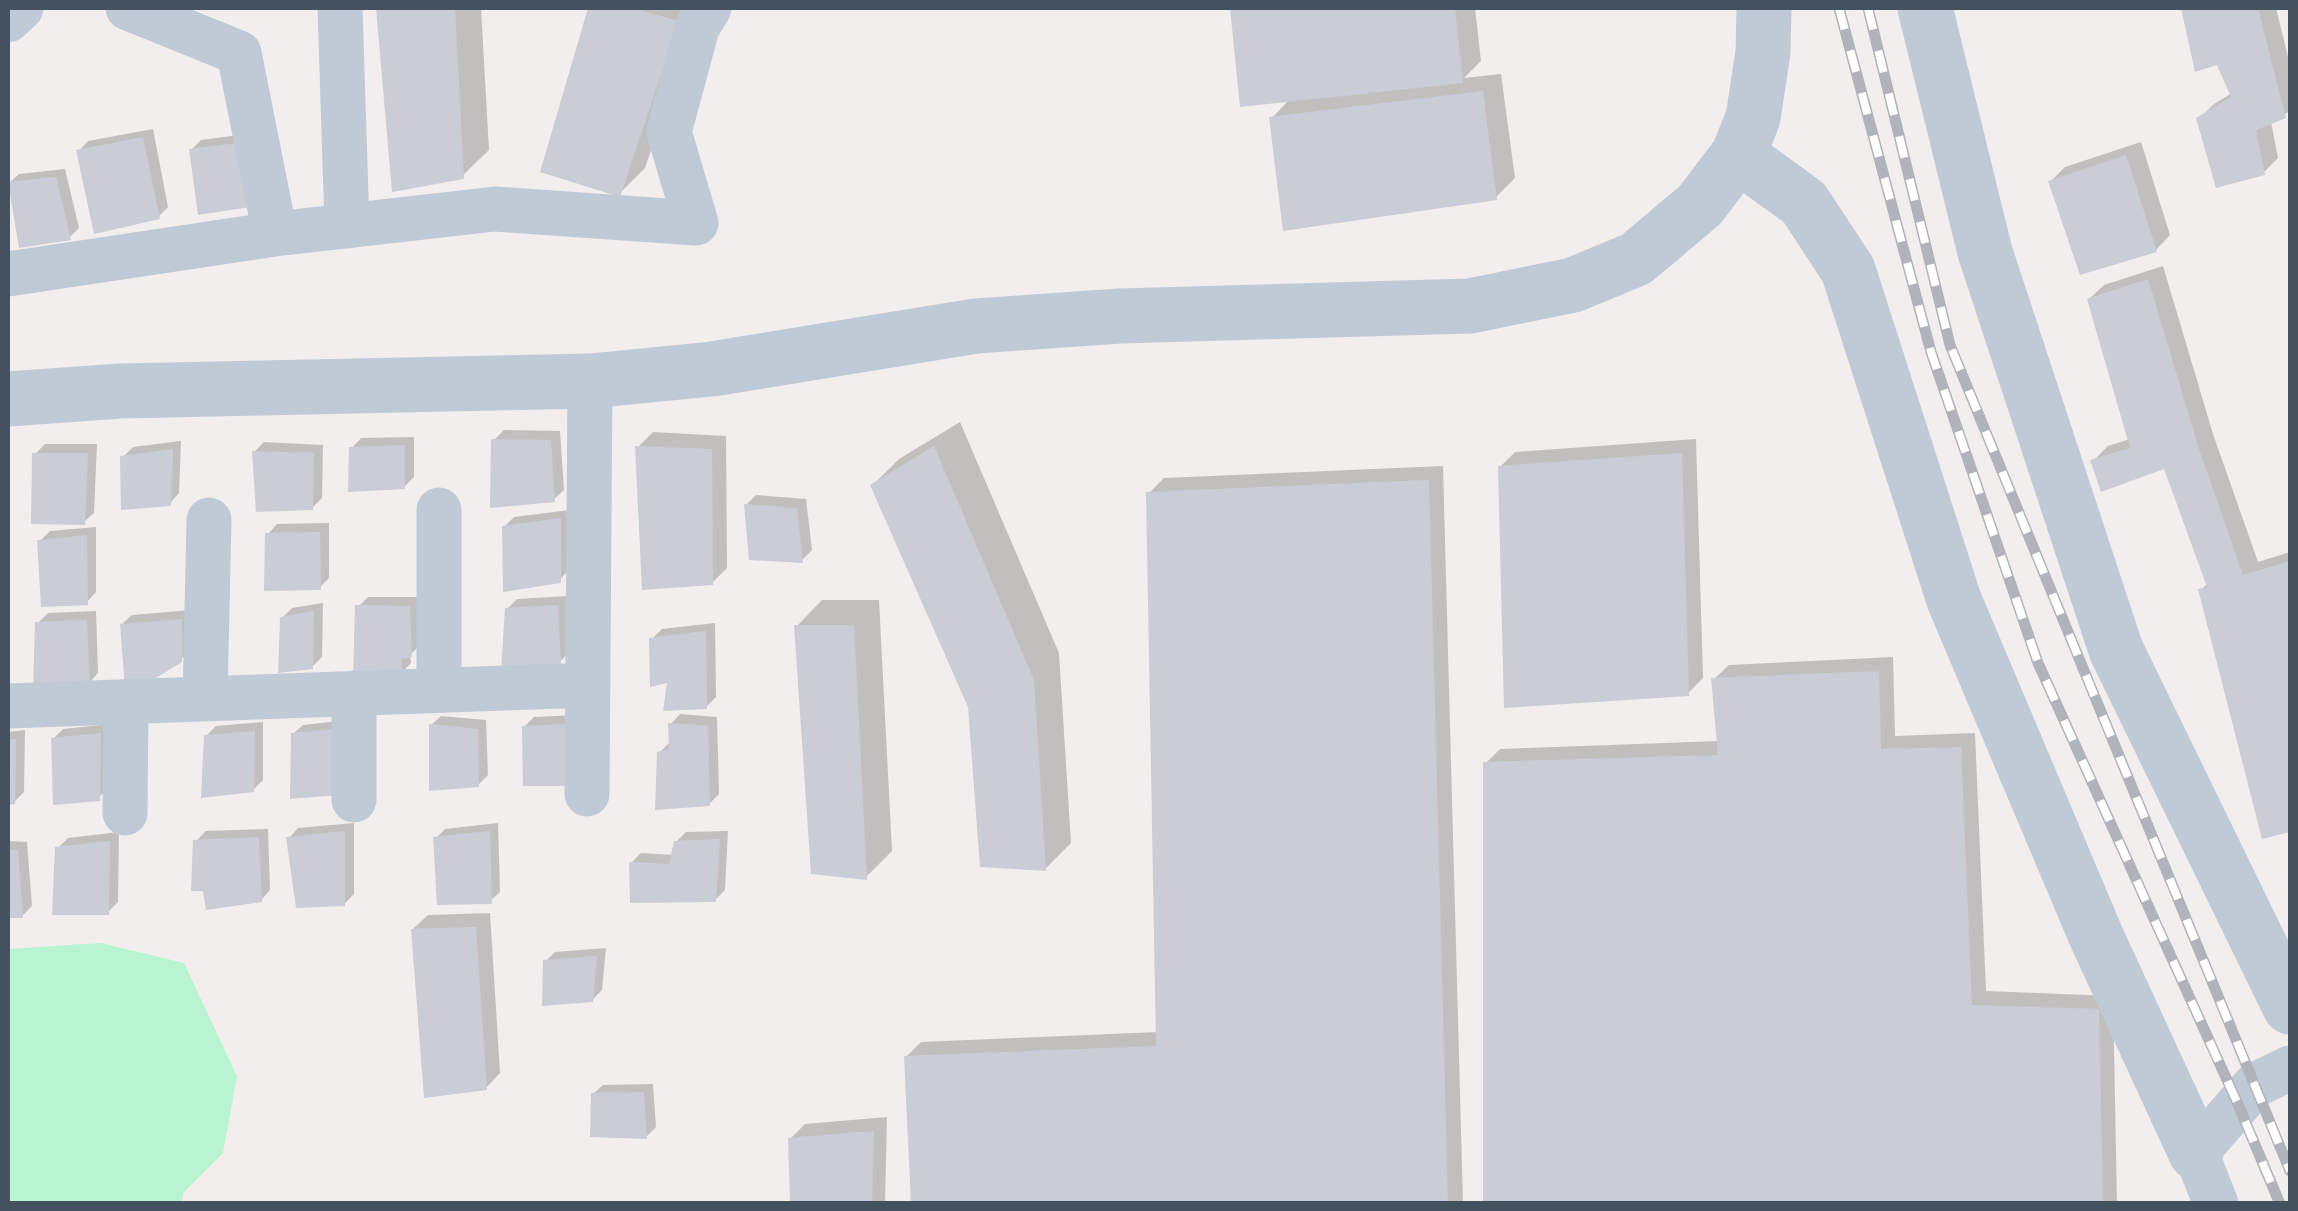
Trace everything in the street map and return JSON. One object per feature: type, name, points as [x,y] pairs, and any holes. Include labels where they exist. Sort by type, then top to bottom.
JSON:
[{"type":"street","points":[[8,20],[21,8]]},
{"type":"street","points":[[128,8],[239,53],[274,234]]},
{"type":"street","points":[[340,8],[347,226]]},
{"type":"street","points":[[8,274],[274,234],[496,209],[696,223],[669,132],[696,28],[709,8]]},
{"type":"street","points":[[8,399],[120,391],[590,381],[748,364],[976,326],[1120,316],[1470,306],[1573,285],[1636,259],[1700,204],[1738,155],[1753,118],[1764,52],[1764,8]]},
{"type":"street","points":[[1925,8],[1985,252],[2116,650],[2290,1007]]},
{"type":"street","points":[[1738,155],[1804,204],[1848,270],[1954,600],[2096,936],[2216,1204]]},
{"type":"street","points":[[587,794],[590,381]]},
{"type":"street","points":[[439,510],[440,690]]},
{"type":"street","points":[[205,699],[209,520]]},
{"type":"street","points":[[8,706],[588,684]]},
{"type":"street","points":[[354,693],[354,800]]},
{"type":"street","points":[[125,813],[126,702]]},
{"type":"street","points":[[2196,1153],[2255,1085],[2290,1068]]},
{"type":"green space","points":[[101,943],[184,963],[237,1076],[223,1153],[183,1193],[182,1203],[8,1203],[8,949]]},
{"type":"building","points":[[376,8],[455,8],[464,179],[392,192]]},
{"type":"building","points":[[588,8],[632,8],[679,21],[620,197],[540,172]]},
{"type":"building","points":[[1230,8],[1455,8],[1463,83],[1240,107]]},
{"type":"building","points":[[2181,8],[2258,8],[2286,118],[2256,130],[2265,175],[2216,188],[2196,118],[2231,97],[2217,65],[2195,72]]},
{"type":"building","points":[[1483,91],[1497,200],[1283,231],[1269,117]]},
{"type":"building","points":[[143,137],[160,219],[94,234],[76,150]]},
{"type":"building","points":[[238,143],[251,207],[198,215],[189,149]]},
{"type":"building","points":[[2126,155],[2157,252],[2080,275],[2048,181]]},
{"type":"building","points":[[56,177],[71,240],[19,248],[8,182]]},
{"type":"building","points":[[2148,279],[2199,449],[2243,575],[2290,561],[2290,832],[2262,839],[2198,589],[2207,587],[2164,469],[2101,492],[2090,460],[2130,448],[2087,299]]},
{"type":"building","points":[[491,439],[551,440],[555,502],[490,508]]},
{"type":"building","points":[[405,445],[405,489],[348,492],[349,447]]},
{"type":"building","points":[[635,446],[712,449],[713,585],[642,590]]},
{"type":"building","points":[[934,446],[1034,680],[1046,871],[980,867],[968,707],[870,485]]},
{"type":"building","points":[[173,449],[171,506],[121,510],[120,456]]},
{"type":"building","points":[[252,451],[314,453],[313,510],[256,512]]},
{"type":"building","points":[[32,453],[88,453],[85,525],[31,524]]},
{"type":"building","points":[[1682,453],[1689,696],[1504,708],[1498,466]]},
{"type":"building","points":[[1429,480],[1448,1204],[911,1204],[904,1056],[1156,1046],[1146,492]]},
{"type":"building","points":[[744,504],[797,508],[803,563],[749,560]]},
{"type":"building","points":[[561,518],[561,583],[503,592],[502,526]]},
{"type":"building","points":[[320,532],[321,590],[264,591],[265,533]]},
{"type":"building","points":[[87,535],[88,605],[41,607],[37,540]]},
{"type":"building","points":[[355,605],[410,606],[412,657],[401,659],[403,675],[353,679]]},
{"type":"building","points":[[558,605],[561,664],[501,672],[505,608]]},
{"type":"building","points":[[314,611],[313,669],[278,673],[280,617]]},
{"type":"building","points":[[182,619],[182,662],[143,686],[125,688],[120,624]]},
{"type":"building","points":[[87,620],[90,685],[33,692],[35,622]]},
{"type":"building","points":[[794,625],[854,625],[867,880],[811,874]]},
{"type":"building","points":[[706,631],[707,709],[663,711],[667,683],[650,687],[649,638]]},
{"type":"building","points":[[1879,671],[1881,749],[1961,747],[1972,1005],[2099,1009],[2103,1204],[1483,1204],[1483,762],[1718,755],[1711,678]]},
{"type":"building","points":[[668,723],[708,726],[710,806],[655,810],[657,752],[669,749]]},
{"type":"building","points":[[429,724],[478,729],[479,787],[429,791]]},
{"type":"building","points":[[569,724],[571,786],[523,786],[522,726]]},
{"type":"building","points":[[340,728],[339,795],[290,799],[291,733]]},
{"type":"building","points":[[255,731],[254,792],[201,798],[204,735]]},
{"type":"building","points":[[101,733],[100,801],[53,805],[51,738]]},
{"type":"building","points":[[16,739],[15,804],[8,805],[8,740]]},
{"type":"building","points":[[345,831],[345,906],[296,908],[286,837]]},
{"type":"building","points":[[490,831],[492,904],[437,905],[433,837]]},
{"type":"building","points":[[259,837],[262,902],[206,910],[203,891],[191,891],[193,840]]},
{"type":"building","points":[[720,839],[716,902],[630,903],[629,862],[669,864],[674,841]]},
{"type":"building","points":[[110,841],[109,915],[52,915],[55,847]]},
{"type":"building","points":[[8,850],[18,850],[23,918],[8,918]]},
{"type":"building","points":[[476,927],[487,1090],[424,1098],[411,929]]},
{"type":"building","points":[[597,956],[593,1002],[542,1006],[543,960]]},
{"type":"building","points":[[644,1092],[647,1139],[590,1137],[591,1093]]},
{"type":"building","points":[[874,1131],[872,1204],[790,1204],[788,1138]]},
{"type":"railway","points":[[1839,8],[1931,352],[2038,663],[2280,1204]]},
{"type":"railway","points":[[1868,8],[1950,345],[2290,1171]]}]
